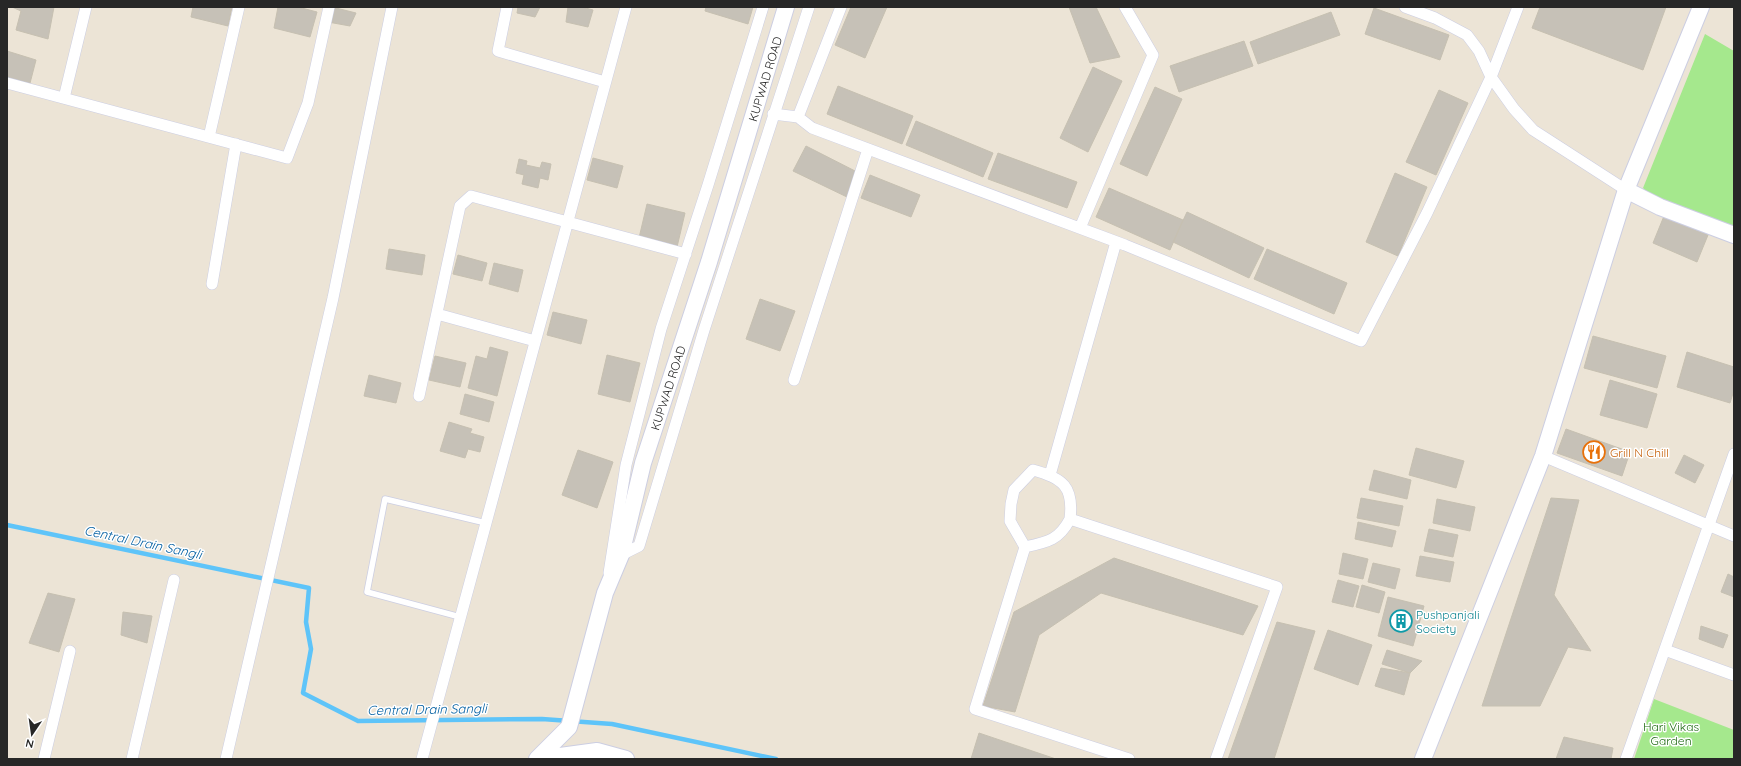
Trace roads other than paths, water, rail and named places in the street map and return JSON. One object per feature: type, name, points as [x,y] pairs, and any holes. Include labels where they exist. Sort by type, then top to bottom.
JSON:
[{"type":"main road","name":"KUPWAD ROAD","points":[[537,759],[568,727],[605,593],[621,555],[643,463],[710,262],[786,7]]},
{"type":"main road","points":[[1423,759],[1543,456],[1626,190],[1701,7]]},
{"type":"main road","points":[[1626,190],[1660,207],[1734,235]]},
{"type":"main road","points":[[537,759],[597,751],[626,759]]},
{"type":"street","points":[[64,98],[86,7]]},
{"type":"street","points":[[209,137],[239,7]]},
{"type":"street","points":[[7,83],[287,158],[308,103],[329,7]]},
{"type":"street","points":[[226,759],[333,298],[392,7]]},
{"type":"street","points":[[507,7],[498,51],[606,82]]},
{"type":"street","points":[[422,759],[626,7]]},
{"type":"street","points":[[605,593],[626,465],[661,329],[763,7]]},
{"type":"street","points":[[621,555],[639,546],[702,337],[773,114],[809,7]]},
{"type":"street","points":[[798,117],[841,7]]},
{"type":"street","points":[[1080,228],[1153,55],[1125,7]]},
{"type":"street","points":[[1405,7],[1435,18],[1467,35],[1480,51],[1491,77],[1514,109],[1533,130],[1626,190]]},
{"type":"street","points":[[773,114],[798,117],[812,128],[1080,228],[1361,341],[1427,213],[1491,77],[1518,7]]},
{"type":"street","points":[[212,284],[236,144]]},
{"type":"street","points":[[794,380],[868,149]]},
{"type":"street","points":[[419,396],[460,206],[471,196],[686,254]]},
{"type":"street","points":[[1050,474],[1116,242]]},
{"type":"street","points":[[437,314],[535,341]]},
{"type":"street","points":[[1626,759],[1734,454]]},
{"type":"street","points":[[1543,456],[1734,536]]},
{"type":"street","points":[[1025,547],[1050,542],[1064,530],[1070,519],[1072,501],[1063,484],[1050,474],[1034,470],[1014,490],[1010,521],[1025,547],[975,709],[1129,759]]},
{"type":"street","points":[[1070,519],[1277,587],[1216,759]]},
{"type":"street","points":[[132,759],[174,580]]},
{"type":"street","points":[[1664,650],[1734,675]]},
{"type":"street","points":[[44,759],[70,651]]},
{"type":"lane","points":[[460,617],[367,592],[385,499],[486,523]]},
{"type":"waterway","name":"Central Drain Sangli","points":[[7,525],[309,588],[306,622],[311,649],[303,693],[358,721],[542,719],[612,724],[776,759]]},
{"type":"place","name":"Grill N Chill","points":[[1594,452]]},
{"type":"place","name":"Pushpanjali Society","points":[[1401,621]]},
{"type":"park label","name":"Hari Vikas Garden","points":[[1671,733]]}]
